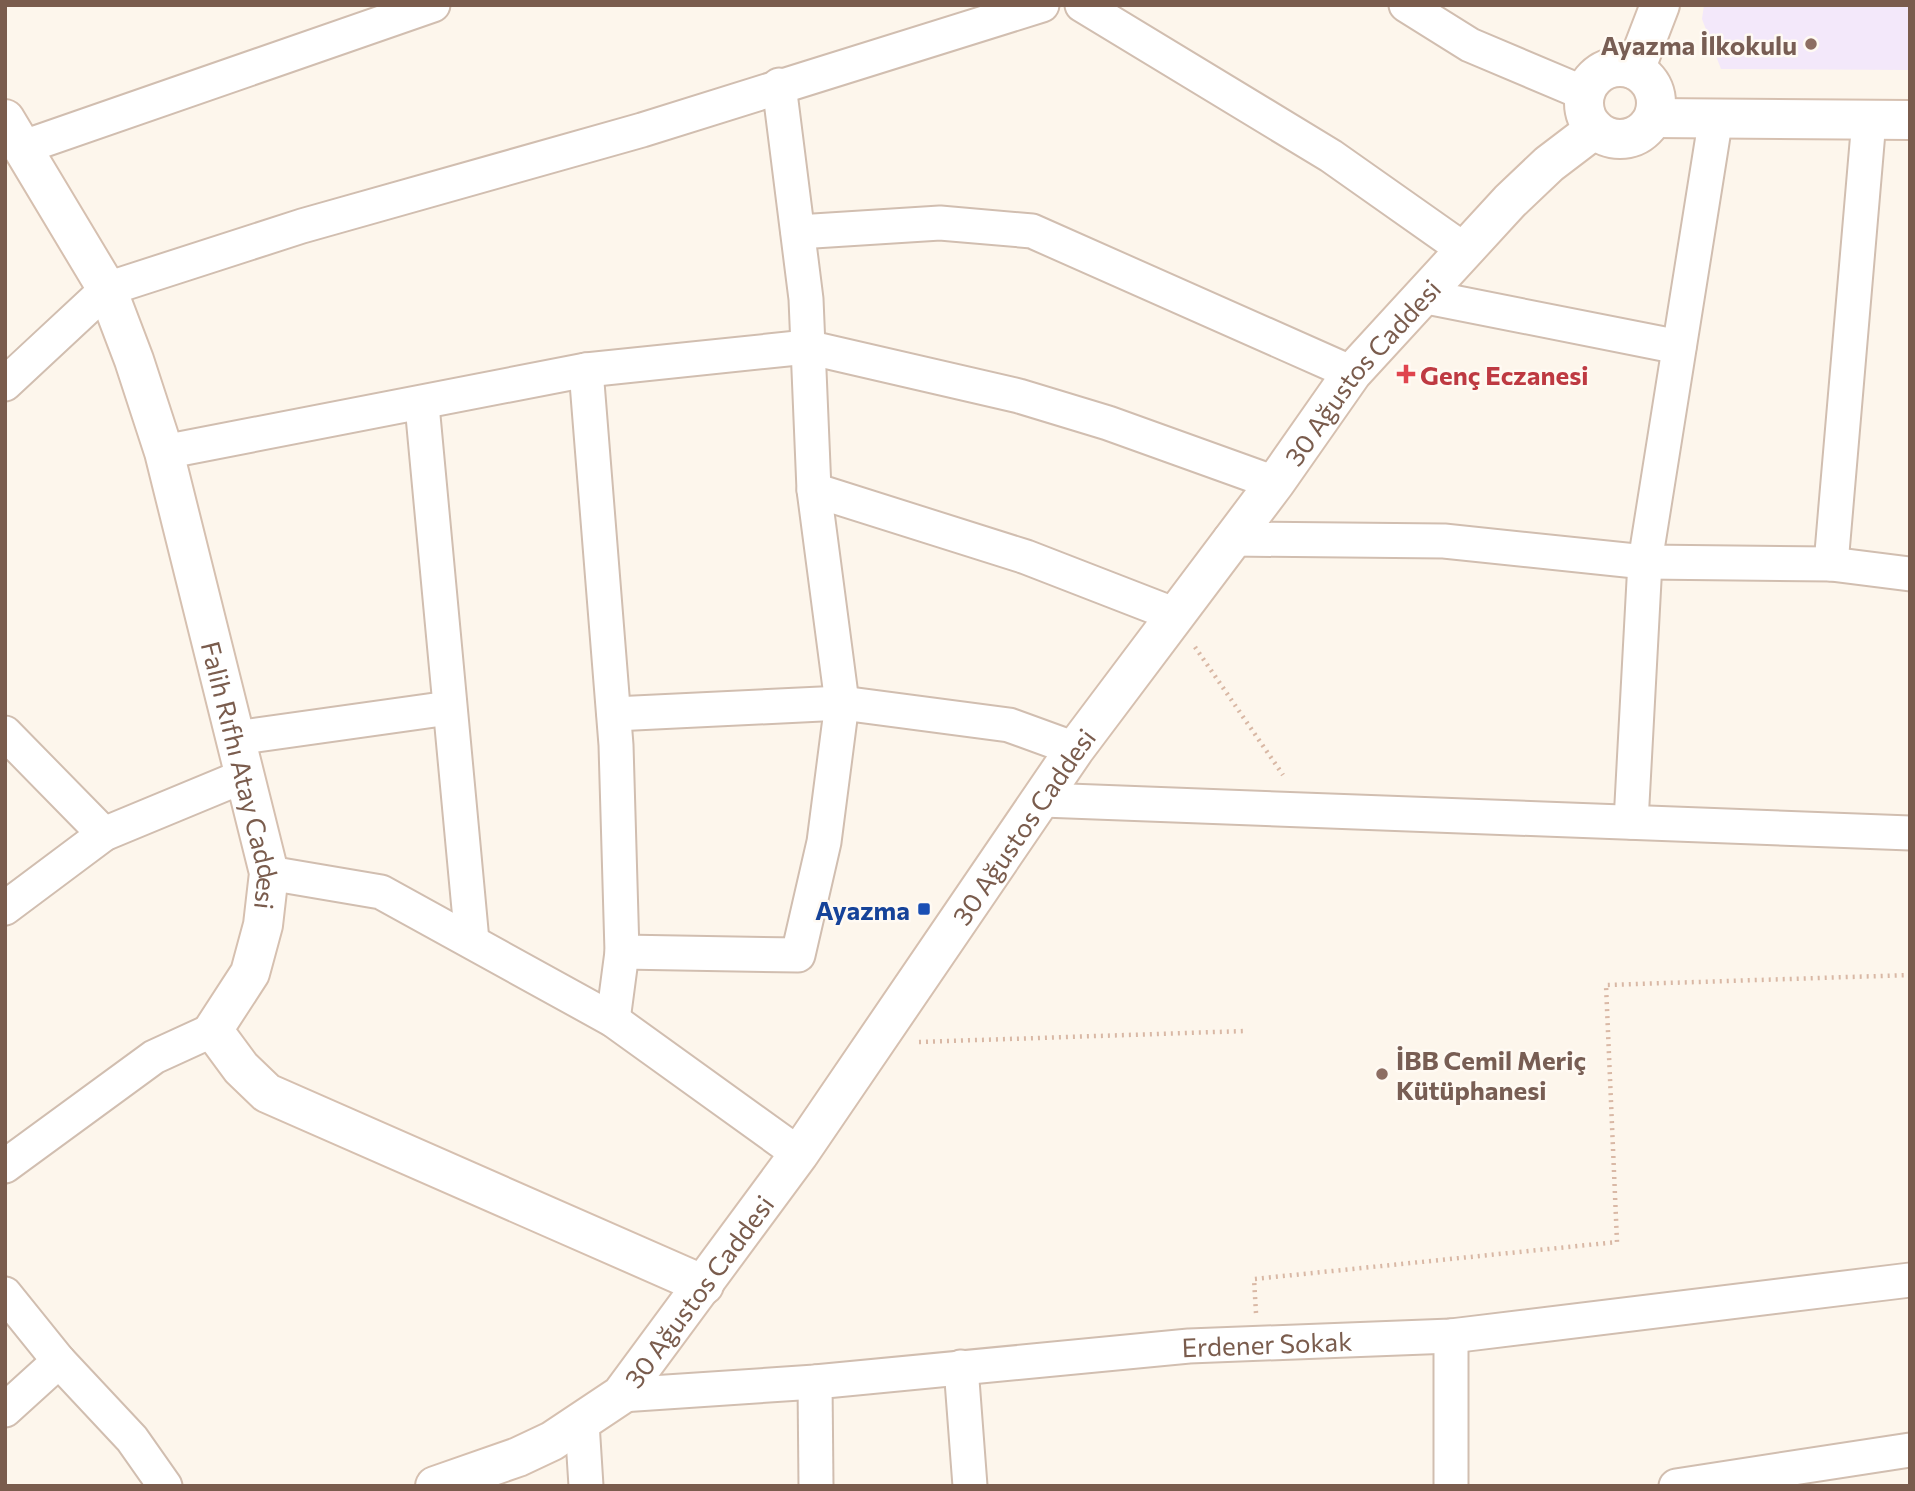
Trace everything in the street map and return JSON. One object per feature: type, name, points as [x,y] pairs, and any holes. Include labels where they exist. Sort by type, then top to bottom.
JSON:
[{"type":"main road","points":[[1635,70],[1660,5]]},
{"type":"main road","points":[[1610,69],[1635,70],[1644,76],[1656,95],[1654,118],[1648,128],[1628,139],[1616,140],[1590,111],[1590,83],[1610,69]]},
{"type":"main road","name":"30 Ağustos Caddesi","points":[[435,1486],[518,1457],[582,1423],[621,1395],[799,1154],[1043,800],[1075,749],[1173,614],[1275,483],[1353,373],[1463,249],[1549,164],[1590,111]]},
{"type":"main road","points":[[1654,118],[1910,120]]},
{"type":"main road","name":"Falih Rıfhı Atay Caddesi","points":[[13,133],[107,289],[164,452],[268,873],[263,925],[250,974],[213,1030]]},
{"type":"main road","points":[[213,1030],[241,1068],[267,1093],[704,1284]]},
{"type":"street","points":[[13,133],[433,5]]},
{"type":"street","points":[[5,384],[107,289],[302,226],[642,130],[779,85],[915,47],[1042,5]]},
{"type":"street","points":[[1082,5],[1331,156],[1463,249]]},
{"type":"street","points":[[1406,5],[1470,45],[1590,111]]},
{"type":"street","points":[[622,953],[798,954],[824,842],[842,703],[814,490],[806,299],[779,85]]},
{"type":"street","points":[[1631,822],[1645,562],[1716,117]]},
{"type":"street","points":[[1831,564],[1869,120]]},
{"type":"street","points":[[798,232],[940,223],[1032,231],[1353,373]]},
{"type":"street","points":[[1422,296],[1679,347]]},
{"type":"street","points":[[164,452],[422,405],[586,370],[807,347],[1031,400],[1108,423],[1275,483]]},
{"type":"street","points":[[586,370],[614,714],[622,953],[613,1020]]},
{"type":"street","points":[[422,405],[472,941]]},
{"type":"street","points":[[814,490],[1027,558],[1173,614]]},
{"type":"street","points":[[1230,539],[1444,541],[1645,562],[1831,564],[1910,574]]},
{"type":"street","points":[[614,714],[842,703],[1009,724],[1075,749]]},
{"type":"street","points":[[235,738],[449,708]]},
{"type":"street","points":[[5,733],[104,834]]},
{"type":"street","points":[[5,908],[104,834],[244,776]]},
{"type":"street","points":[[1043,800],[1910,833]]},
{"type":"street","points":[[268,873],[382,892],[613,1020],[799,1154]]},
{"type":"street","points":[[5,1166],[154,1057],[213,1030]]},
{"type":"street","name":"Erdener Sokak","points":[[621,1395],[815,1382],[1189,1346],[1451,1336],[1910,1280]]},
{"type":"street","points":[[5,1294],[59,1362],[132,1439],[165,1486]]},
{"type":"street","points":[[1451,1336],[1451,1486]]},
{"type":"street","points":[[5,1410],[59,1362]]},
{"type":"street","points":[[961,1367],[970,1486]]},
{"type":"street","points":[[815,1382],[816,1486]]},
{"type":"street","points":[[582,1423],[586,1486]]},
{"type":"street","points":[[1676,1486],[1910,1450]]},
{"type":"path","points":[[1173,614],[1307,809]]},
{"type":"path","points":[[1257,1343],[1254,1279],[1616,1242],[1606,985],[1910,975]]},
{"type":"path","points":[[876,1043],[1246,1031]]},
{"type":"shaded area","name":"Ayazma İlkokulu","points":[[1704,5],[1910,5],[1910,70],[1721,69],[1702,19]]},
{"type":"place","name":"Ayazma İlkokulu","points":[[1811,44]]},
{"type":"place","name":"Genç Eczanesi","points":[[1406,374]]},
{"type":"place","name":"Ayazma","points":[[924,909]]},
{"type":"place","name":"İBB Cemil Meriç Kütüphanesi","points":[[1382,1074]]}]
